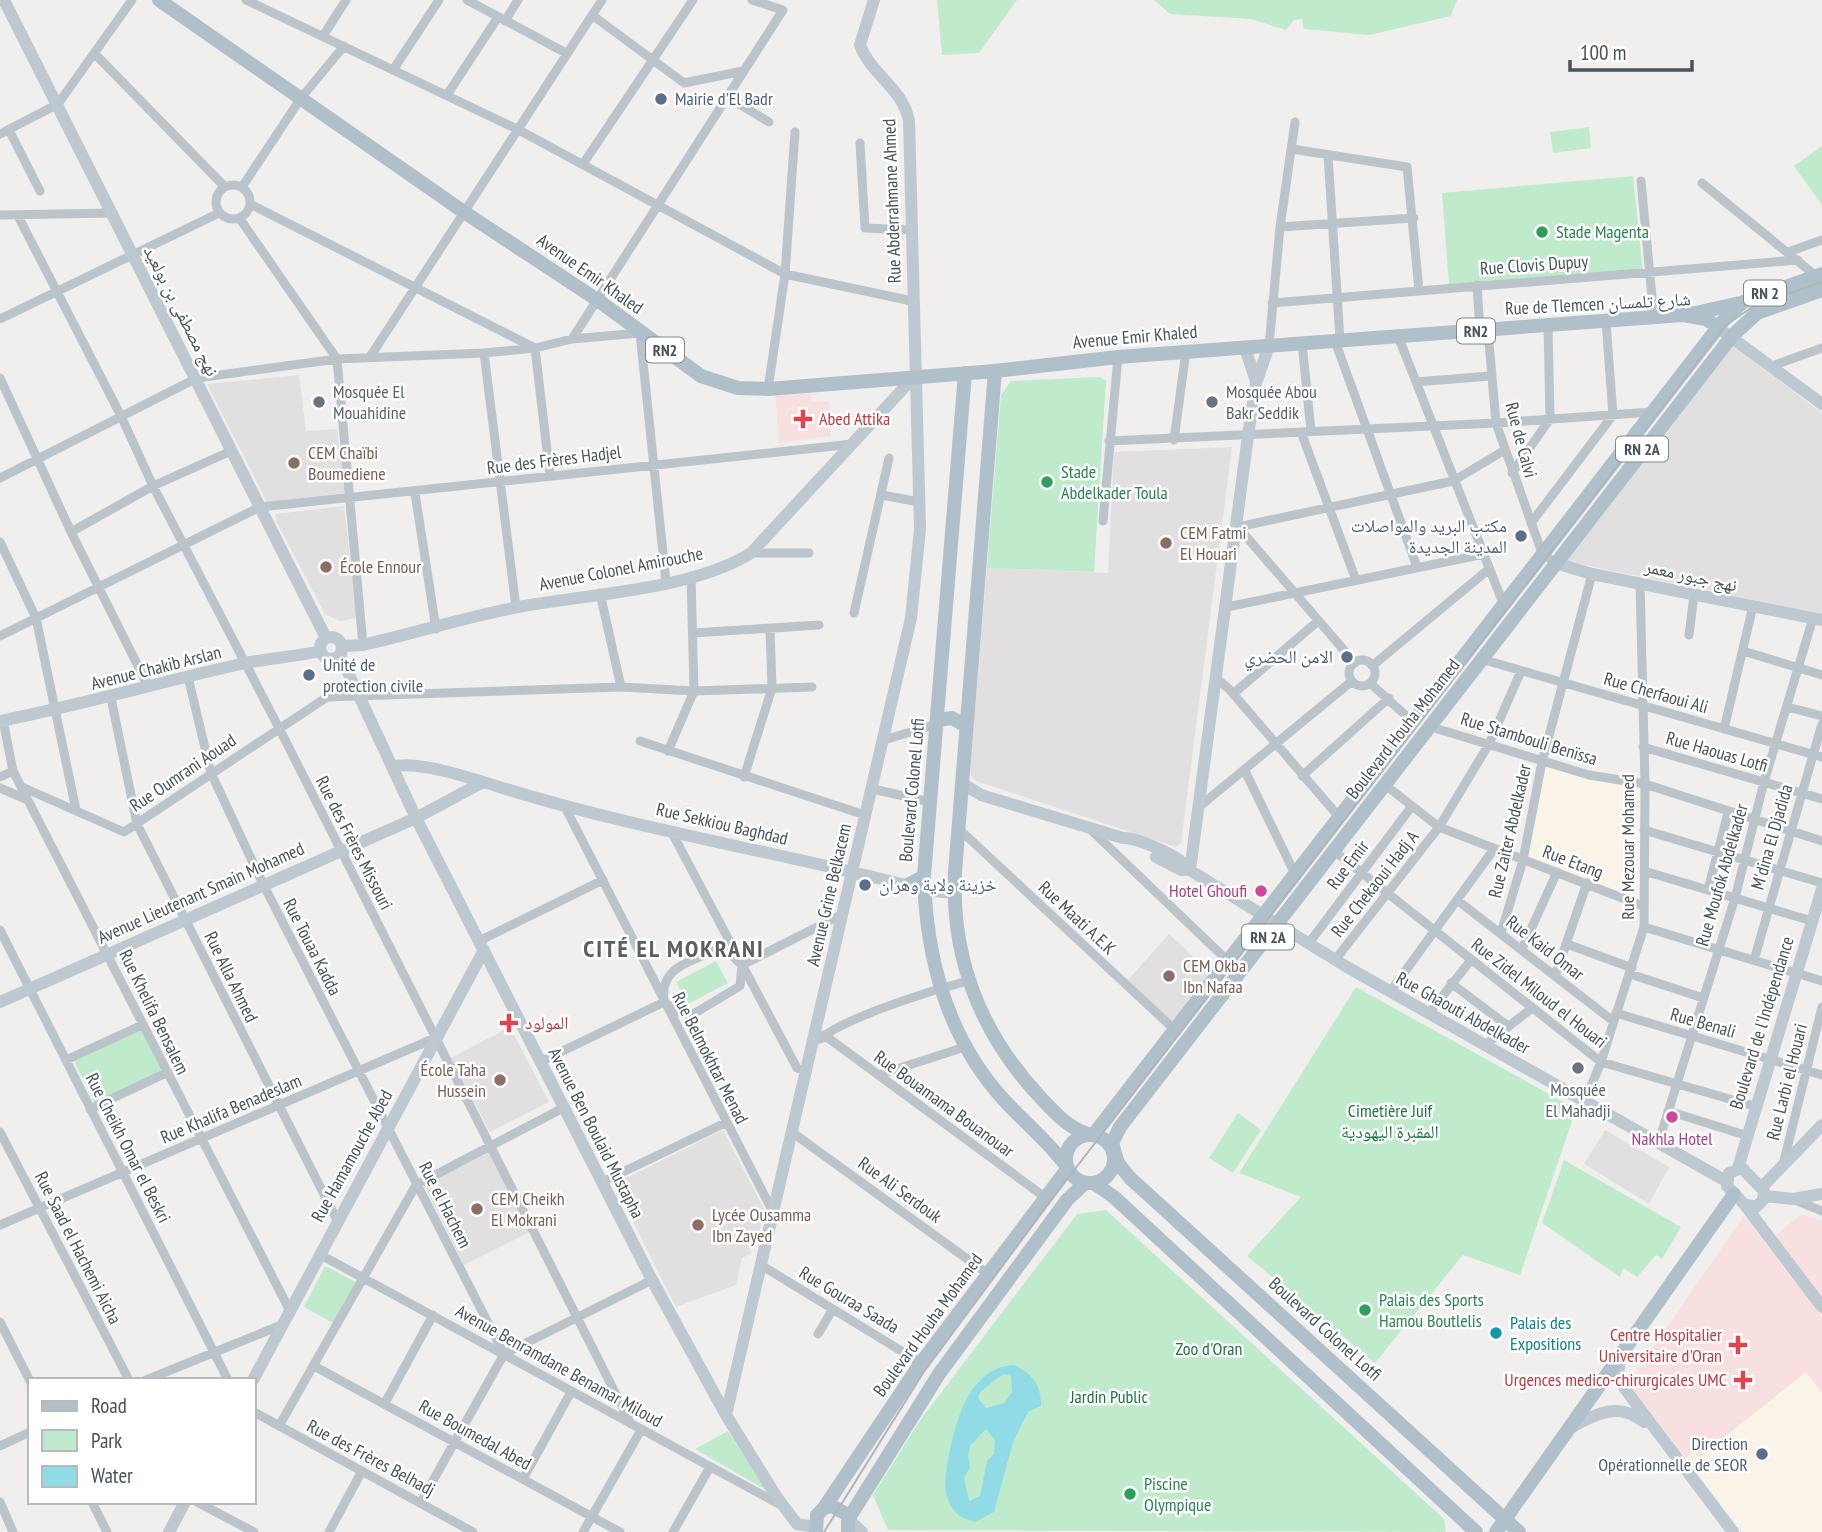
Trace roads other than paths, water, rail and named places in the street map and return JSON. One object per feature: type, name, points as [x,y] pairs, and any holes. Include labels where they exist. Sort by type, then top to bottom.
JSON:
[{"type":"main road","name":"Avenue Emir Khaled","points":[[159,0],[464,212],[599,301],[701,376],[738,388],[768,389],[995,371],[1186,351],[1269,346]]},
{"type":"main road","name":"Rue Abderrahmane Ahmed","points":[[874,0],[860,45],[867,62],[901,97],[907,110],[914,377]]},
{"type":"main road","name":"نهج مصطفى بن بولعيد","points":[[4,6],[58,104],[326,638]]},
{"type":"main road","name":"RN 2","points":[[1718,327],[1743,302],[1819,275]]},
{"type":"main road","name":"RN 2","points":[[1732,336],[1757,313],[1822,290]]},
{"type":"main road","points":[[1683,315],[1743,302]]},
{"type":"main road","name":"Rue de Tlemcen شارع تلمسان","points":[[1269,346],[1683,315],[1706,319],[1718,327]]},
{"type":"main road","points":[[1718,327],[1822,404]]},
{"type":"main road","name":"Boulevard Houha Mohamed","points":[[1092,1134],[1265,916],[1411,722],[1718,327]]},
{"type":"main road","name":"Boulevard Houha Mohamed","points":[[1113,1149],[1120,1127],[1732,336]]},
{"type":"main road","points":[[1189,869],[1200,806],[1256,383],[1269,346]]},
{"type":"main road","points":[[1245,348],[1256,383]]},
{"type":"main road","points":[[849,1524],[939,1374],[1067,1200],[1090,1184],[1108,1177],[1113,1168],[1113,1149],[1104,1139],[1062,1119],[1015,1069],[989,1030],[968,981],[956,925],[954,892],[958,829],[995,371]]},
{"type":"main road","name":"Boulevard Colonel Lotfi","points":[[965,373],[924,883],[931,948],[940,988],[965,1047],[1003,1099],[1067,1167]]},
{"type":"main road","name":"Avenue Colonel Amirouche","points":[[334,653],[516,607],[666,582],[738,561],[751,553],[914,377]]},
{"type":"main road","name":"Avenue Grine Belkacem","points":[[726,1415],[873,789],[916,581],[919,502],[914,377]]},
{"type":"main road","name":"نهج جبور معمر","points":[[1555,563],[1591,574],[1818,619]]},
{"type":"main road","points":[[336,637],[334,653],[326,638],[336,637]]},
{"type":"main road","name":"Avenue Chakib Arslan","points":[[1,721],[110,698],[149,685],[244,663],[334,653]]},
{"type":"main road","name":"Avenue Ben Boulaid Mustapha","points":[[334,653],[652,1280],[726,1415],[783,1507]]},
{"type":"main road","points":[[938,704],[950,711],[967,707]]},
{"type":"main road","points":[[937,722],[952,718],[966,726]]},
{"type":"main road","name":"Rue Sekkiou Baghdad","points":[[392,767],[414,767],[483,782],[565,807],[908,885]]},
{"type":"main road","name":"Avenue Lieutenant Smain Mohamed","points":[[0,1002],[416,818],[483,782]]},
{"type":"main road","name":"Rue Ghaouti Abdelkader","points":[[961,790],[1122,838],[1132,838],[1178,859],[1189,869],[1335,960],[1659,1141],[1734,1193]]},
{"type":"main road","points":[[908,885],[924,883],[954,892]]},
{"type":"main road","name":"Boulevard de l'Indépendance","points":[[1738,1168],[1745,1135],[1822,889]]},
{"type":"main road","name":"Rue Hamamouche Abed","points":[[254,1378],[288,1319],[337,1220],[388,1130],[481,945]]},
{"type":"main road","points":[[1734,1193],[1756,1206],[1763,1191],[1783,1165],[1816,1137],[1822,1125]]},
{"type":"main road","points":[[1092,1134],[1078,1138],[1069,1147],[1067,1167],[1074,1178],[1114,1197],[1291,1364],[1476,1532]]},
{"type":"main road","name":"Boulevard Colonel Lotfi","points":[[1113,1149],[1130,1178],[1519,1532]]},
{"type":"main road","name":"Boulevard Houha Mohamed","points":[[815,1530],[817,1515],[921,1363],[1067,1167]]},
{"type":"main road","points":[[1822,1194],[1793,1199],[1763,1191],[1747,1170],[1738,1168],[1729,1173],[1734,1193],[1822,1307]]},
{"type":"main road","points":[[1496,1532],[1620,1360],[1734,1193]]},
{"type":"main road","points":[[1270,1344],[1275,1330],[1290,1323]]},
{"type":"main road","points":[[1291,1364],[1305,1356],[1311,1342]]},
{"type":"main road","points":[[1620,1360],[1621,1383],[1733,1532]]},
{"type":"main road","points":[[1572,1427],[1596,1414],[1614,1410],[1626,1411],[1655,1431]]},
{"type":"main road","points":[[169,1532],[185,1504]]},
{"type":"main road","points":[[783,1507],[800,1526],[815,1530]]},
{"type":"main road","points":[[824,1508],[838,1507],[849,1524],[862,1532]]},
{"type":"street","points":[[40,191],[4,132],[58,104],[132,0]]},
{"type":"street","points":[[323,36],[346,0]]},
{"type":"street","points":[[393,70],[439,0]]},
{"type":"street","points":[[467,0],[566,53]]},
{"type":"street","points":[[447,96],[501,19],[518,0]]},
{"type":"street","points":[[370,357],[602,0]]},
{"type":"street","points":[[583,164],[693,0]]},
{"type":"street","points":[[572,339],[599,301],[656,205],[783,10],[752,0]]},
{"type":"street","points":[[252,1],[517,129],[785,274],[912,302]]},
{"type":"street","points":[[592,15],[684,83],[743,71]]},
{"type":"street","points":[[242,187],[301,98],[344,46]]},
{"type":"street","points":[[95,54],[225,187]]},
{"type":"street","points":[[726,96],[769,122]]},
{"type":"street","points":[[1269,346],[1280,227],[1295,122]]},
{"type":"street","points":[[768,389],[785,274],[795,132]]},
{"type":"street","points":[[860,143],[865,228],[912,230]]},
{"type":"street","points":[[1293,149],[1407,167],[1419,290]]},
{"type":"street","points":[[1328,155],[1338,295],[1338,341],[1366,429],[1417,567]]},
{"type":"street","points":[[1642,181],[1654,318]]},
{"type":"street","points":[[1702,183],[1819,275]]},
{"type":"street","points":[[221,215],[217,195],[225,187],[242,187],[247,192],[250,204],[240,219]]},
{"type":"street","points":[[250,204],[417,286],[535,348]]},
{"type":"street","points":[[0,215],[113,214]]},
{"type":"street","points":[[0,319],[200,222],[221,215],[240,219],[337,359],[363,645]]},
{"type":"street","name":"Rue des Frères Missouri","points":[[18,216],[631,1424]]},
{"type":"street","points":[[1280,227],[1413,218]]},
{"type":"street","points":[[1787,252],[1822,240]]},
{"type":"street","name":"Rue Clovis Dupuy","points":[[1272,303],[1338,295],[1798,260]]},
{"type":"street","name":"Rue de Calvi","points":[[1477,285],[1496,423],[1542,553]]},
{"type":"street","points":[[1531,523],[1613,415],[1605,322]]},
{"type":"street","points":[[1512,473],[1550,419],[1548,326]]},
{"type":"street","points":[[0,478],[197,378],[337,359],[484,353],[535,348],[572,339],[640,333],[666,582]]},
{"type":"street","points":[[1398,336],[1503,603]]},
{"type":"street","points":[[1302,343],[1306,432],[1356,580]]},
{"type":"street","points":[[535,348],[550,476]]},
{"type":"street","points":[[1772,366],[1822,348]]},
{"type":"street","points":[[1174,440],[1186,351]]},
{"type":"street","points":[[484,353],[516,607]]},
{"type":"street","points":[[1103,521],[1118,357]]},
{"type":"street","points":[[1416,382],[1490,376]]},
{"type":"street","points":[[0,378],[71,532],[149,685]]},
{"type":"street","points":[[1109,441],[1496,423],[1653,412]]},
{"type":"street","name":"Rue des Frères Hadjel","points":[[260,507],[415,493],[653,464],[853,444]]},
{"type":"street","points":[[1355,663],[1238,527],[1453,481],[1505,450]]},
{"type":"street","points":[[71,532],[153,486],[231,451]]},
{"type":"street","points":[[854,613],[889,458]]},
{"type":"street","points":[[415,493],[436,629]]},
{"type":"street","points":[[882,495],[919,502]]},
{"type":"street","points":[[0,636],[260,507]]},
{"type":"street","points":[[0,542],[36,618],[76,810]]},
{"type":"street","points":[[751,553],[810,553]]},
{"type":"street","points":[[1542,553],[1555,563]]},
{"type":"street","points":[[1227,607],[1484,554]]},
{"type":"street","points":[[1372,666],[1489,569]]},
{"type":"street","name":"Rue Zaiter Abdelkader","points":[[1501,933],[1523,860],[1542,762],[1565,683],[1591,574]]},
{"type":"street","points":[[668,751],[694,691],[691,576]]},
{"type":"street","name":"Rue Mezouar Mohamed","points":[[1585,1101],[1601,1062],[1644,927],[1645,784],[1640,583]]},
{"type":"street","points":[[600,593],[621,687]]},
{"type":"street","points":[[1689,635],[1694,595]]},
{"type":"street","points":[[1724,729],[1753,607]]},
{"type":"street","name":"Rue Moufok Abdelkader","points":[[1659,1141],[1735,898],[1742,860],[1764,782],[1799,668],[1818,619]]},
{"type":"street","points":[[1233,694],[1318,621]]},
{"type":"street","points":[[693,633],[819,625]]},
{"type":"street","points":[[744,776],[772,688],[770,629]]},
{"type":"street","points":[[1742,651],[1822,675]]},
{"type":"street","name":"Rue Cherfaoui Ali","points":[[1481,659],[1817,755]]},
{"type":"street","points":[[1362,660],[1372,666],[1375,673],[1370,683],[1363,686],[1352,681],[1349,672],[1355,663],[1362,660]]},
{"type":"street","name":"Rue Chekaoui Hadj A","points":[[1335,960],[1386,892],[1440,827],[1489,744],[1521,671]]},
{"type":"street","name":"Rue Touaa Kadda","points":[[188,677],[211,773],[263,884],[358,1071]]},
{"type":"street","points":[[1217,679],[1340,818]]},
{"type":"street","points":[[1200,806],[1352,681]]},
{"type":"street","points":[[1370,683],[1389,698],[1411,722]]},
{"type":"street","name":"Rue Oumrani Aouad","points":[[22,787],[120,831],[137,824],[318,701],[358,696],[621,687],[694,691],[812,687]]},
{"type":"street","name":"Rue Alla Ahmed","points":[[110,698],[137,824],[337,1220]]},
{"type":"street","points":[[1302,776],[1389,698]]},
{"type":"street","points":[[1787,707],[1822,716]]},
{"type":"street","name":"Rue Khelifa Bensalem","points":[[1,721],[13,771],[108,954],[288,1319]]},
{"type":"street","points":[[884,740],[937,722]]},
{"type":"street","name":"Rue Stambouli Benïssa","points":[[1411,722],[1589,775],[1645,784],[1728,813],[1822,841]]},
{"type":"street","name":"M'dina El Djadida","points":[[1754,960],[1801,792],[1817,755],[1822,724]]},
{"type":"street","points":[[640,741],[865,815]]},
{"type":"street","name":"Rue Haouas Lotfi","points":[[1643,747],[1822,799]]},
{"type":"street","points":[[0,777],[13,771]]},
{"type":"street","points":[[1245,771],[1296,876]]},
{"type":"street","name":"Rue Etang","points":[[1384,784],[1440,827],[1643,906]]},
{"type":"street","points":[[0,788],[28,800]]},
{"type":"street","points":[[873,789],[930,802]]},
{"type":"street","name":"Rue Emir","points":[[1309,943],[1412,806]]},
{"type":"street","name":"Rue Belmokhtar Menad","points":[[565,807],[772,1210]]},
{"type":"street","points":[[1708,890],[1728,813]]},
{"type":"street","points":[[1087,827],[1229,962]]},
{"type":"street","name":"Rue Maati A.E.K","points":[[958,829],[1175,1030]]},
{"type":"street","points":[[1644,830],[1822,883]]},
{"type":"street","points":[[671,831],[797,1068],[807,1071]]},
{"type":"street","points":[[1390,992],[1494,849]]},
{"type":"street","name":"Rue Zidel Miloud el Houari","points":[[1333,850],[1601,1062],[1754,1106]]},
{"type":"street","points":[[1644,871],[1812,920]]},
{"type":"street","points":[[1522,949],[1558,872]]},
{"type":"street","points":[[481,945],[603,880]]},
{"type":"street","points":[[1555,976],[1587,883]]},
{"type":"street","name":"Rue Kaid Omar","points":[[1457,900],[1555,976],[1615,1017]]},
{"type":"street","points":[[742,965],[843,914]]},
{"type":"street","points":[[1644,927],[1822,981]]},
{"type":"street","name":"Rue Cheikh Omar el Beskri","points":[[0,930],[227,1378]]},
{"type":"street","points":[[1567,944],[1703,998]]},
{"type":"street","points":[[715,950],[728,952],[742,965],[743,981],[736,991],[695,1013],[682,1014],[664,1002],[662,988],[667,976],[715,950]]},
{"type":"street","points":[[1430,1012],[1471,960]]},
{"type":"street","points":[[813,1049],[824,1035],[836,1029],[940,988],[968,981]]},
{"type":"street","points":[[1451,984],[1508,1026]]},
{"type":"street","points":[[540,1062],[664,1002]]},
{"type":"street","name":"Rue Larbi el Houari","points":[[1783,1165],[1804,1069],[1822,1007]]},
{"type":"street","points":[[1485,1045],[1532,1008]]},
{"type":"street","points":[[820,1014],[822,1025],[836,1029]]},
{"type":"street","name":"Rue Benali","points":[[1615,1017],[1822,1075]]},
{"type":"street","points":[[66,1060],[142,1025]]},
{"type":"street","name":"Rue Bouamama Bouanouar","points":[[824,1035],[1046,1198]]},
{"type":"street","name":"Rue Khalifa Benadeslam","points":[[0,1225],[435,1038]]},
{"type":"street","points":[[878,1075],[965,1047]]},
{"type":"street","name":"Rue el Hachem","points":[[358,1071],[504,1354]]},
{"type":"street","points":[[90,1109],[166,1073]]},
{"type":"street","points":[[279,1426],[416,1185],[563,1108]]},
{"type":"street","points":[[1668,1111],[1745,1135]]},
{"type":"street","points":[[602,1182],[725,1123]]},
{"type":"street","name":"Rue Saad el Hachemi Aicha","points":[[0,1132],[128,1378]]},
{"type":"street","name":"Rue Ali Serdouk","points":[[793,1133],[988,1274]]},
{"type":"street","points":[[1793,1199],[1822,1211]]},
{"type":"street","name":"Avenue Benramdane Benamar Miloud","points":[[319,1254],[783,1507]]},
{"type":"street","name":"Rue Gouraa Saada","points":[[761,1265],[921,1363]]},
{"type":"street","points":[[421,1503],[504,1354],[652,1280]]},
{"type":"street","points":[[818,1334],[833,1309]]},
{"type":"street","points":[[385,1403],[433,1315]]},
{"type":"street","points":[[151,1378],[215,1354],[288,1319]]},
{"type":"street","points":[[0,1322],[28,1378]]},
{"type":"street","name":"Rue Boumedal Abed","points":[[314,1366],[620,1532]]},
{"type":"street","points":[[523,1479],[571,1392]]},
{"type":"street","name":"Rue des Frères Belhadj","points":[[256,1413],[473,1532]]},
{"type":"street","points":[[583,1532],[641,1430]]},
{"type":"street","points":[[0,1446],[28,1433]]},
{"type":"street","points":[[673,1532],[710,1467]]},
{"type":"street","points":[[328,1532],[362,1471]]},
{"type":"street","points":[[0,1502],[13,1532]]},
{"type":"street","points":[[93,1504],[107,1532]]},
{"type":"street","points":[[201,1504],[254,1532]]},
{"type":"water","points":[[1014,1365],[1031,1376],[1039,1392],[1041,1406],[1028,1412],[1013,1442],[994,1512],[975,1522],[957,1514],[952,1508],[945,1487],[947,1465],[962,1408],[977,1384],[987,1374]],"holes":[[[1003,1374],[1011,1376],[1012,1392],[1004,1403],[986,1408],[978,1398],[980,1392]],[[986,1429],[995,1440],[994,1454],[987,1461],[980,1496],[969,1501],[964,1478],[970,1467],[970,1446]]]},
{"type":"tram line","points":[[824,1532],[923,1373],[1058,1191],[1726,325],[1754,306],[1822,282]]},
{"type":"place","name":"Mairie d'El Badr","points":[[661,99]]},
{"type":"place","name":"Stade Magenta","points":[[1542,232]]},
{"type":"place","name":"Mosquée El Mouahidine","points":[[319,402]]},
{"type":"place","name":"Mosquée Abou Bakr Seddik","points":[[1212,402]]},
{"type":"place","name":"Abed Attika","points":[[803,419]]},
{"type":"place","name":"CEM Chaïbi Boumediene","points":[[294,463]]},
{"type":"place","name":"Stade Abdelkader Toula","points":[[1047,482]]},
{"type":"place","name":"مكتب البريد والمواصلات المدينة الجديدة","points":[[1521,536]]},
{"type":"place","name":"CEM Fatmi El Houari","points":[[1166,543]]},
{"type":"place","name":"École Ennour","points":[[326,567]]},
{"type":"place","name":"الامن الحضري","points":[[1347,657]]},
{"type":"place","name":"Unité de protection civile","points":[[309,675]]},
{"type":"place","name":"خزينة ولاية وهران","points":[[865,885]]},
{"type":"place","name":"Hotel Ghoufi","points":[[1261,891]]},
{"type":"place","name":"CEM Okba Ibn Nafaa","points":[[1169,976]]},
{"type":"place","name":"المولود","points":[[509,1023]]},
{"type":"place","name":"Mosquée El Mahadji","points":[[1578,1068]]},
{"type":"place","name":"École Taha Hussein","points":[[500,1080]]},
{"type":"place","name":"Nakhla Hotel","points":[[1672,1117]]},
{"type":"place","name":"CEM Cheikh El Mokrani","points":[[477,1209]]},
{"type":"place","name":"Lycée Ousamma Ibn Zayed","points":[[698,1225]]},
{"type":"place","name":"Palais des Sports Hamou Boutlelis","points":[[1365,1310]]},
{"type":"place","name":"Palais des Expositions","points":[[1496,1333]]},
{"type":"place","name":"Centre Hospitalier Universitaire d'Oran","points":[[1738,1345]]},
{"type":"place","name":"Urgences medico-chirurgicales UMC","points":[[1743,1380]]},
{"type":"place","name":"Direction Opérationnelle de SEOR","points":[[1762,1454]]},
{"type":"place","name":"Piscine Olympique","points":[[1130,1494]]},
{"type":"district","name":"CITÉ EL MOKRANI","points":[[674,949]]},
{"type":"park label","name":"Cimetière Juif المقبرة اليهودية","points":[[1390,1121]]},
{"type":"park label","name":"Zoo d'Oran","points":[[1209,1349]]},
{"type":"park label","name":"Jardin Public","points":[[1109,1397]]}]
